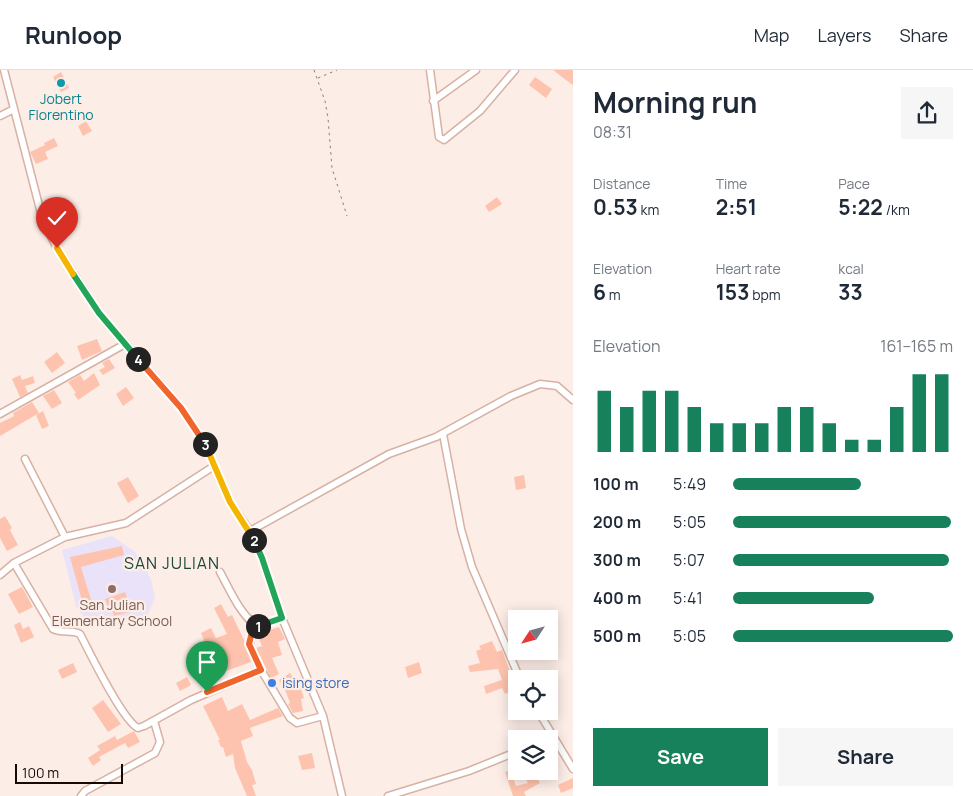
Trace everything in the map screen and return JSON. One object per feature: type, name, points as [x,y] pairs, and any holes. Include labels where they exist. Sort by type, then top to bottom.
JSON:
[{"type":"street","points":[[4,70],[43,221],[76,279],[99,313],[181,408],[205,444],[230,502],[250,531],[262,558],[282,618],[323,716],[340,795]]},
{"type":"street","points":[[430,70],[439,137],[444,140],[480,111],[515,70]]},
{"type":"street","points":[[433,101],[476,70]]},
{"type":"street","points":[[0,116],[14,109]]},
{"type":"street","points":[[0,414],[125,344]]},
{"type":"street","points":[[250,531],[390,454],[443,434],[511,396],[540,384],[557,386],[573,400]]},
{"type":"street","points":[[443,434],[461,529],[472,566],[516,670]]},
{"type":"street","points":[[25,458],[65,537]]},
{"type":"street","points":[[0,575],[14,564],[65,537],[126,523],[162,502],[214,466]]},
{"type":"street","points":[[14,564],[53,629],[60,632],[76,632],[80,634],[123,711],[134,726],[138,728],[191,700],[261,670]]},
{"type":"street","points":[[220,572],[246,618],[256,626]]},
{"type":"street","points":[[256,626],[282,618]]},
{"type":"street","points":[[256,626],[249,644],[261,670],[290,718],[297,723],[323,716]]},
{"type":"street","points":[[81,796],[85,791],[155,752],[160,742],[154,721]]},
{"type":"street","points":[[558,746],[573,769]]},
{"type":"street","points":[[388,796],[469,771],[508,755]]},
{"type":"path","points":[[314,70],[328,118],[332,168],[347,216]]},
{"type":"path","points":[[317,78],[337,70]]},
{"type":"shaded area","name":"San Julian Elementary School","points":[[112,536],[135,552],[151,579],[155,598],[147,616],[90,626],[76,606],[62,550]]},
{"type":"building","points":[[553,70],[573,70],[573,85],[566,80]]},
{"type":"building","name":"Jobert Florentino","points":[[61,72],[69,88],[61,92],[53,77]]},
{"type":"building","points":[[535,77],[552,89],[546,98],[529,85]]},
{"type":"building","points":[[86,121],[92,131],[83,136],[78,126]]},
{"type":"building","points":[[54,138],[58,146],[45,152],[48,159],[36,164],[30,152],[45,145],[44,143]]},
{"type":"building","points":[[497,197],[502,204],[489,212],[485,206]]},
{"type":"building","points":[[97,339],[102,351],[82,360],[77,346]]},
{"type":"building","points":[[57,352],[65,363],[52,373],[44,362]]},
{"type":"building","points":[[109,359],[115,368],[103,375],[99,370],[105,367],[102,363]]},
{"type":"building","points":[[94,373],[100,385],[78,400],[74,394],[76,393],[68,382],[80,375],[84,381]]},
{"type":"building","points":[[20,375],[22,380],[33,376],[35,383],[25,386],[28,393],[20,397],[12,379]]},
{"type":"building","points":[[126,387],[134,398],[123,406],[116,394]]},
{"type":"building","points":[[54,390],[62,403],[52,409],[43,396]]},
{"type":"building","points":[[32,402],[39,413],[0,436],[0,423],[14,416],[13,413]]},
{"type":"building","points":[[43,411],[49,426],[42,429],[36,415]]},
{"type":"building","points":[[524,475],[526,488],[516,490],[514,477]]},
{"type":"building","points":[[128,477],[139,496],[128,503],[117,483]]},
{"type":"building","points":[[5,516],[18,545],[7,551],[0,538],[0,519]]},
{"type":"building","points":[[122,546],[124,555],[81,567],[93,606],[84,608],[70,557]]},
{"type":"building","points":[[22,587],[33,607],[19,614],[8,594]]},
{"type":"building","points":[[125,592],[129,604],[132,603],[134,611],[114,616],[111,606],[108,607],[105,599]]},
{"type":"building","points":[[221,604],[228,617],[232,615],[245,642],[251,662],[226,671],[225,660],[210,665],[214,677],[204,681],[191,649],[205,642],[201,633],[211,628],[216,638],[227,634],[214,608]]},
{"type":"building","points":[[20,622],[23,629],[29,626],[34,637],[21,643],[14,625]]},
{"type":"building","points":[[279,627],[285,639],[278,642],[282,655],[272,658],[279,674],[271,678],[256,648],[262,646],[257,634]]},
{"type":"building","points":[[492,641],[497,652],[502,650],[509,670],[508,692],[505,694],[502,688],[486,694],[484,686],[502,680],[498,669],[470,672],[468,666],[480,663],[476,651],[481,649],[479,646]]},
{"type":"building","points":[[419,662],[422,673],[408,678],[405,667]]},
{"type":"building","points":[[73,663],[77,672],[62,679],[58,670]]},
{"type":"building","points":[[290,673],[300,687],[304,698],[301,699],[303,711],[293,713],[288,704],[290,703],[286,692],[279,680]]},
{"type":"building","points":[[187,677],[191,685],[180,691],[176,683]]},
{"type":"building","points":[[222,697],[228,711],[242,704],[250,720],[278,708],[283,716],[250,728],[253,736],[241,741],[256,784],[252,785],[256,796],[247,796],[235,768],[233,754],[226,757],[223,747],[221,747],[218,740],[220,740],[203,706]]},
{"type":"building","points":[[103,700],[121,724],[108,732],[92,708]]},
{"type":"building","points":[[134,731],[140,742],[128,748],[125,743],[99,757],[101,760],[93,766],[88,758],[100,750],[97,746],[115,736],[117,740]]},
{"type":"building","points":[[312,753],[315,768],[302,770],[298,756]]},
{"type":"building","points":[[508,771],[508,780],[514,780],[516,786],[528,783],[526,780],[538,780],[540,783],[524,792],[526,796],[513,796],[505,772]]},
{"type":"building","points":[[573,778],[573,788],[561,793],[558,785]]},
{"type":"place","name":"Jobert Florentino","points":[[61,83]]},
{"type":"place","name":"San Julian Elementary School","points":[[112,589]]},
{"type":"place","name":"ising store","points":[[272,683]]},
{"type":"district","name":"SAN JULIAN","points":[[172,563]]},
{"type":"route","points":[[57,248],[99,313],[181,408],[196,430],[205,444],[230,502],[250,531],[262,558],[282,618],[256,626],[252,632],[249,644],[261,670],[207,692]]}]
